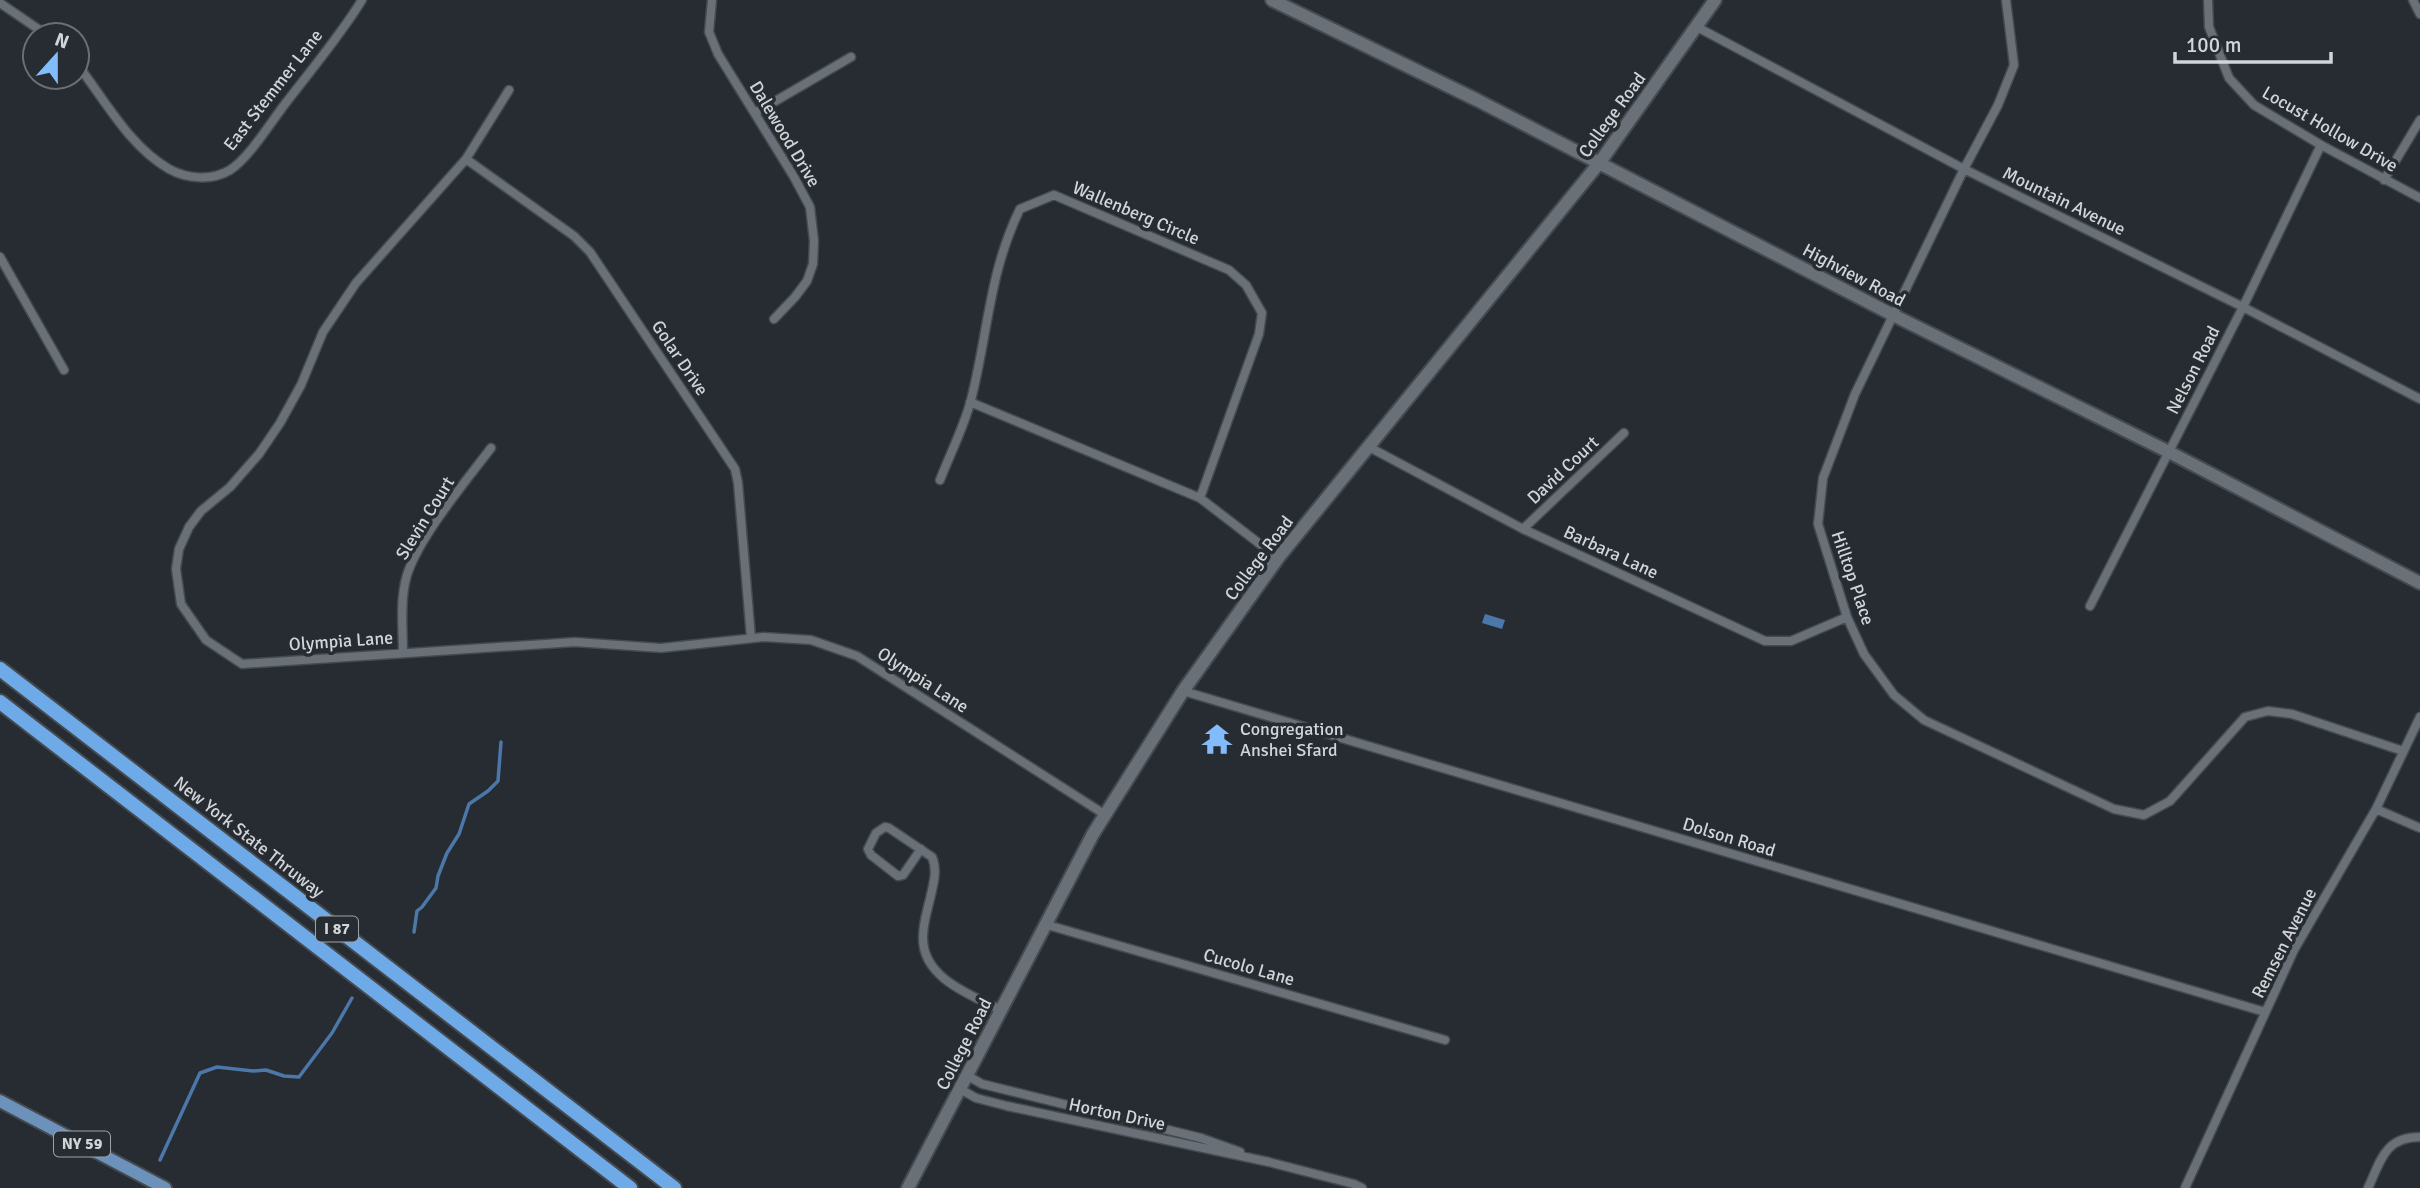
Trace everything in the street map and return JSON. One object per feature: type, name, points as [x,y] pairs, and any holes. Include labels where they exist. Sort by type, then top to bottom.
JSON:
[{"type":"highway","name":"New York State Thruway","points":[[0,670],[674,1188]]},
{"type":"highway","name":"I 87","points":[[0,702],[630,1188]]},
{"type":"main road","name":"NY 59","points":[[0,1101],[165,1188]]},
{"type":"street","name":"East Stemmer Lane","points":[[91,83],[113,114],[152,156],[169,169],[191,177],[213,177],[232,169],[255,144],[362,0]]},
{"type":"street","name":"Dalewood Drive","points":[[712,0],[709,33],[718,54],[810,207],[814,242],[813,264],[807,281],[774,319]]},
{"type":"street","name":"Highview Road","points":[[1272,0],[1600,162],[1895,316],[2169,452],[2420,583]]},
{"type":"street","name":"College Road","points":[[908,1188],[1104,814],[1183,691],[1278,558],[1600,162],[1715,0]]},
{"type":"street","name":"Hilltop Place","points":[[2006,0],[2014,65],[1998,105],[1855,394],[1823,478],[1818,524],[1847,617],[1864,654],[1894,695],[1924,720],[2114,809],[2144,816],[2170,801],[2245,717],[2268,711],[2292,714],[2403,751]]},
{"type":"street","name":"Locust Hollow Drive","points":[[2208,0],[2209,27],[2229,78],[2254,105],[2321,145],[2420,198]]},
{"type":"street","points":[[2413,0],[2420,14]]},
{"type":"street","points":[[0,3],[26,21]]},
{"type":"street","name":"Mountain Avenue","points":[[1697,27],[1964,169],[2243,307],[2420,399]]},
{"type":"street","points":[[755,113],[851,57]]},
{"type":"street","name":"Olympia Lane","points":[[509,90],[466,159],[356,284],[323,332],[301,385],[259,454],[230,487],[201,511],[189,527],[179,549],[176,569],[181,604],[206,640],[242,663],[575,642],[661,649],[751,638],[811,640],[857,656],[1104,814]]},
{"type":"street","points":[[2384,180],[2420,120]]},
{"type":"street","name":"Nelson Road","points":[[2090,606],[2243,307],[2321,145]]},
{"type":"street","name":"Golar Drive","points":[[466,159],[574,236],[590,252],[734,469],[738,483],[751,638]]},
{"type":"street","name":"Wallenberg Circle","points":[[970,402],[1003,246],[1020,209],[1054,195],[1229,270],[1245,285],[1262,313],[1259,334],[1200,498]]},
{"type":"street","points":[[0,257],[64,370]]},
{"type":"street","points":[[940,480],[970,402],[1200,498],[1278,558]]},
{"type":"street","name":"David Court","points":[[1523,529],[1624,433]]},
{"type":"street","name":"Barbara Lane","points":[[1369,447],[1523,529],[1765,641],[1791,642],[1847,617]]},
{"type":"street","name":"Slevin Court","points":[[403,653],[405,582],[412,563],[438,519],[491,448]]},
{"type":"street","name":"Dolson Road","points":[[1183,691],[2265,1012]]},
{"type":"street","name":"Remsen Avenue","points":[[2185,1188],[2294,950],[2376,808],[2420,717]]},
{"type":"street","points":[[2376,808],[2420,828]]},
{"type":"street","points":[[921,849],[903,875],[898,876],[867,849],[876,833],[885,827],[921,849],[932,857],[935,868],[923,934],[928,958],[937,972],[951,984],[1001,1010]]},
{"type":"street","name":"Cucolo Lane","points":[[1044,924],[1445,1040]]},
{"type":"street","name":"Horton Drive","points":[[968,1076],[982,1084],[1201,1138],[1269,1162]]},
{"type":"street","name":"Horton Drive","points":[[960,1089],[976,1098],[1007,1106],[1269,1162],[1362,1188]]},
{"type":"street","points":[[2368,1188],[2391,1144],[2404,1137],[2420,1137]]},
{"type":"water","points":[[1485,614],[1505,620],[1502,629],[1482,623]]},
{"type":"waterway","points":[[414,932],[417,911],[436,888],[447,853],[459,834],[469,804],[498,781],[501,742]]},
{"type":"waterway","points":[[160,1160],[200,1073],[217,1067],[266,1070],[284,1076],[299,1077],[332,1033],[352,998]]},
{"type":"place","name":"Congregation Anshei Sfard","points":[[1217,739]]}]
